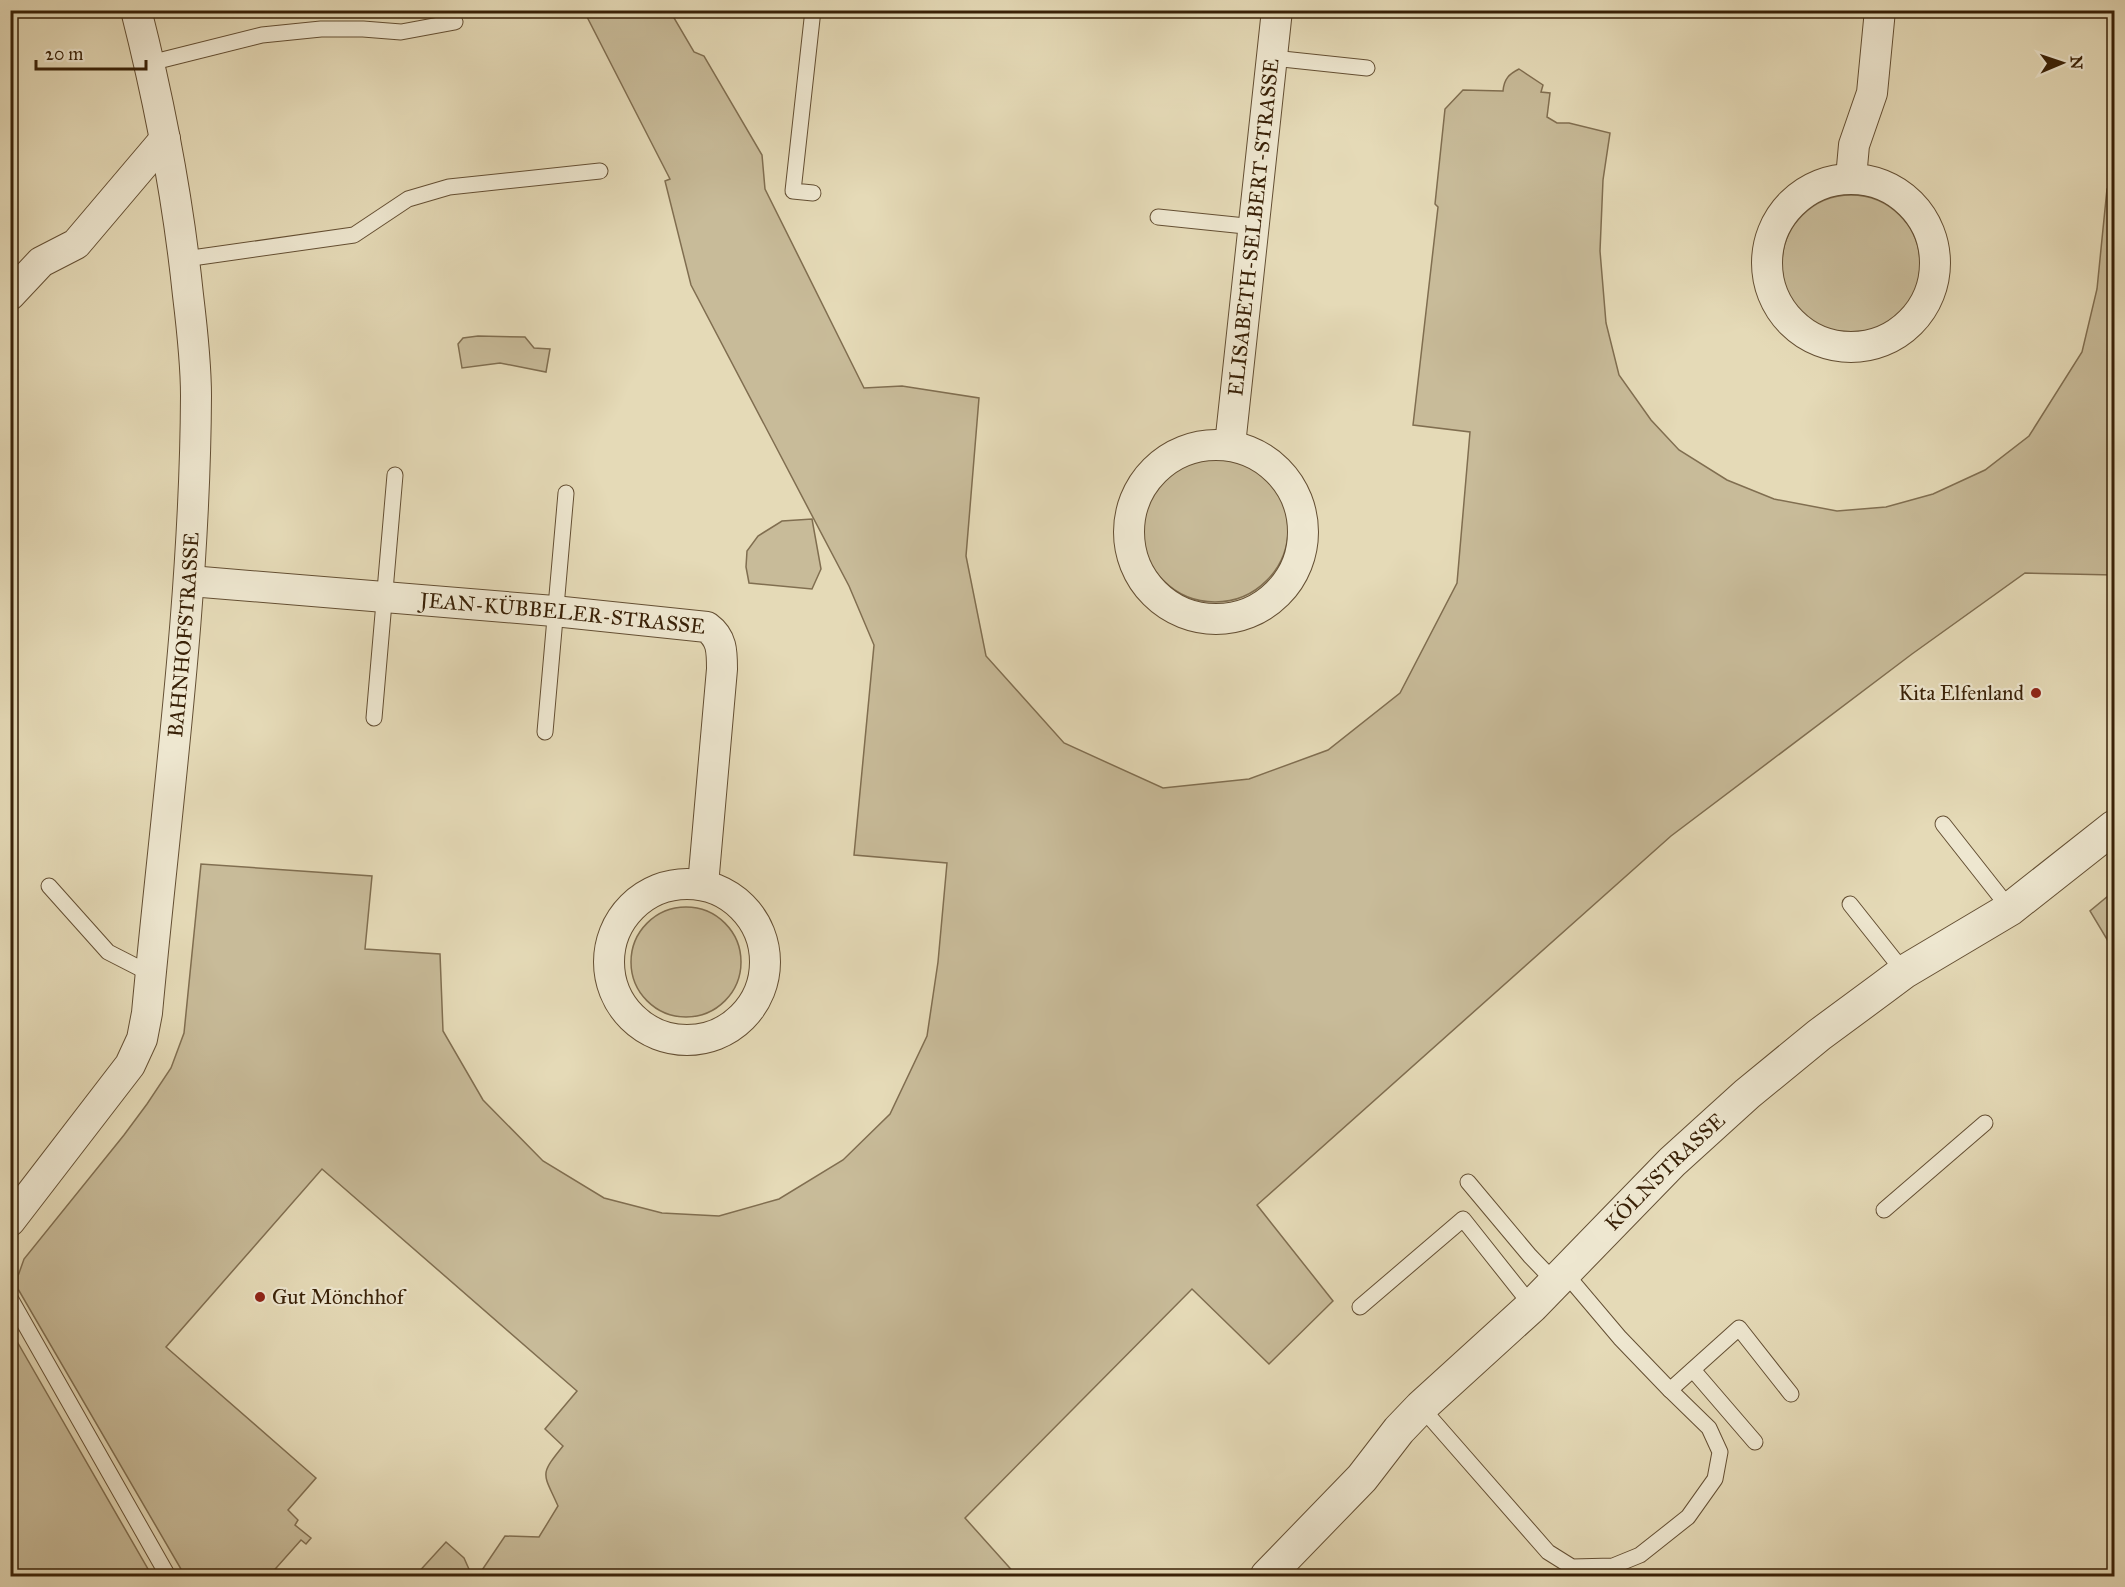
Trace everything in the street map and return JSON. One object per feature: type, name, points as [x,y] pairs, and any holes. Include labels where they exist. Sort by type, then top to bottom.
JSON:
[{"type":"street","name":"BAHNHOFSTRASSE","points":[[10,1221],[130,1065],[142,1040],[151,974],[190,581],[196,394],[184,259],[165,140],[150,63],[136,10]]},
{"type":"street","name":"ELISABETH-SELBERT-STRASSE","points":[[1230,445],[1277,10]]},
{"type":"street","points":[[1851,178],[1854,145],[1872,93],[1880,10]]},
{"type":"street","points":[[10,295],[41,262],[76,244],[165,140]]},
{"type":"street","points":[[1851,178],[1873,181],[1894,189],[1912,203],[1925,222],[1933,243],[1936,266],[1932,288],[1922,308],[1907,326],[1889,339],[1867,346],[1845,347],[1824,343],[1804,333],[1788,319],[1776,302],[1768,281],[1766,260],[1770,238],[1779,219],[1792,201],[1809,188],[1830,180],[1851,178]]},
{"type":"street","points":[[1230,445],[1267,461],[1285,478],[1296,498],[1303,521],[1302,546],[1295,568],[1282,589],[1264,604],[1242,615],[1219,619],[1195,616],[1174,608],[1155,594],[1141,575],[1132,553],[1129,530],[1133,507],[1143,485],[1158,467],[1177,453],[1199,446],[1230,445]]},
{"type":"street","name":"JEAN-KÜBBELER-STRASSE","points":[[190,581],[555,611],[707,627],[717,635],[722,649],[722,669],[703,885]]},
{"type":"street","name":"KÖLNSTRASSE","points":[[1267,1576],[1362,1478],[1399,1430],[1421,1407],[1532,1306],[1672,1162],[1747,1094],[1819,1035],[1904,972],[2010,909],[2115,826]]},
{"type":"street","points":[[679,884],[703,885],[724,893],[743,908],[756,926],[764,948],[765,971],[759,994],[746,1013],[729,1029],[708,1038],[685,1041],[662,1037],[641,1026],[624,1010],[613,988],[608,966],[611,942],[620,920],[636,902],[657,890],[679,884]]},
{"type":"lane","points":[[813,10],[793,191],[813,193]]},
{"type":"lane","points":[[150,63],[262,35],[321,29],[401,32],[455,22]]},
{"type":"lane","points":[[1272,58],[1367,68]]},
{"type":"lane","points":[[184,259],[354,235],[408,200],[449,187],[600,171]]},
{"type":"lane","points":[[1158,217],[1255,227]]},
{"type":"lane","points":[[374,718],[395,475]]},
{"type":"lane","points":[[545,732],[566,494]]},
{"type":"lane","points":[[1943,825],[2010,909]]},
{"type":"lane","points":[[49,886],[108,952],[151,974]]},
{"type":"lane","points":[[1851,904],[1904,972]]},
{"type":"lane","points":[[1884,1210],[1985,1122]]},
{"type":"lane","points":[[1421,1407],[1548,1552],[1572,1567],[1612,1566],[1640,1555],[1688,1517],[1715,1479],[1720,1452],[1709,1428],[1560,1278],[1530,1256],[1468,1182]]},
{"type":"lane","points":[[1360,1307],[1463,1219],[1532,1306]]},
{"type":"lane","points":[[10,1298],[168,1576]]},
{"type":"lane","points":[[1670,1390],[1739,1328],[1791,1394]]},
{"type":"lane","points":[[1692,1370],[1755,1442]]},
{"type":"shaded area","points":[[584,11],[670,11],[694,52],[704,56],[762,155],[765,189],[864,388],[902,386],[979,398],[966,556],[986,656],[1064,743],[1163,788],[1249,779],[1328,750],[1400,693],[1457,583],[1470,432],[1413,425],[1438,207],[1435,204],[1445,109],[1463,90],[1503,91],[1508,77],[1519,69],[1543,85],[1541,92],[1550,93],[1547,117],[1557,123],[1569,123],[1610,133],[1603,180],[1600,251],[1606,323],[1619,375],[1651,420],[1679,450],[1727,480],[1774,499],[1837,511],[1886,507],[1933,494],[1985,470],[2029,436],[2082,352],[2097,289],[2107,189],[2114,190],[2114,575],[2025,573],[1912,654],[1671,836],[1257,1205],[1333,1301],[1269,1364],[1192,1289],[965,1518],[1017,1576],[478,1576],[505,1536],[539,1537],[558,1506],[546,1474],[550,1463],[563,1446],[545,1429],[577,1391],[322,1169],[166,1347],[316,1478],[288,1510],[298,1520],[295,1525],[311,1538],[306,1544],[301,1540],[269,1576],[185,1576],[18,1289],[18,1276],[24,1259],[124,1135],[171,1068],[184,1033],[201,864],[372,876],[365,949],[440,954],[443,1031],[483,1100],[543,1161],[604,1198],[662,1213],[719,1216],[779,1199],[843,1160],[890,1114],[927,1036],[938,962],[947,863],[854,855],[874,645],[849,586],[691,285],[665,181],[670,179]]},
{"type":"shaded area","points":[[1851,195],[1877,200],[1900,215],[1915,238],[1920,264],[1915,290],[1900,313],[1877,328],[1851,333],[1825,328],[1802,313],[1787,290],[1782,264],[1787,238],[1802,215],[1825,200]]},
{"type":"shaded area","points":[[525,337],[534,348],[550,349],[546,372],[500,363],[462,368],[458,344],[463,338]]},
{"type":"shaded area","points":[[1215,456],[1243,461],[1267,477],[1283,501],[1288,529],[1283,557],[1267,581],[1243,597],[1215,602],[1187,597],[1163,581],[1147,557],[1142,529],[1147,501],[1163,477],[1187,461]]},
{"type":"shaded area","points":[[812,519],[821,569],[812,589],[749,583],[746,567],[747,551],[758,536],[782,521]]},
{"type":"shaded area","points":[[2114,891],[2114,951],[2090,911]]},
{"type":"shaded area","points":[[686,907],[707,911],[725,923],[737,941],[741,962],[737,983],[725,1001],[707,1013],[686,1017],[665,1013],[647,1001],[635,983],[631,962],[635,941],[647,923],[665,911]]},
{"type":"shaded area","points":[[11,1331],[152,1576],[11,1576]]},
{"type":"shaded area","points":[[446,1542],[464,1558],[472,1576],[415,1576]]},
{"type":"place","name":"Kita Elfenland","points":[[2036,693]]},
{"type":"place","name":"Gut Mönchhof","points":[[260,1297]]}]
